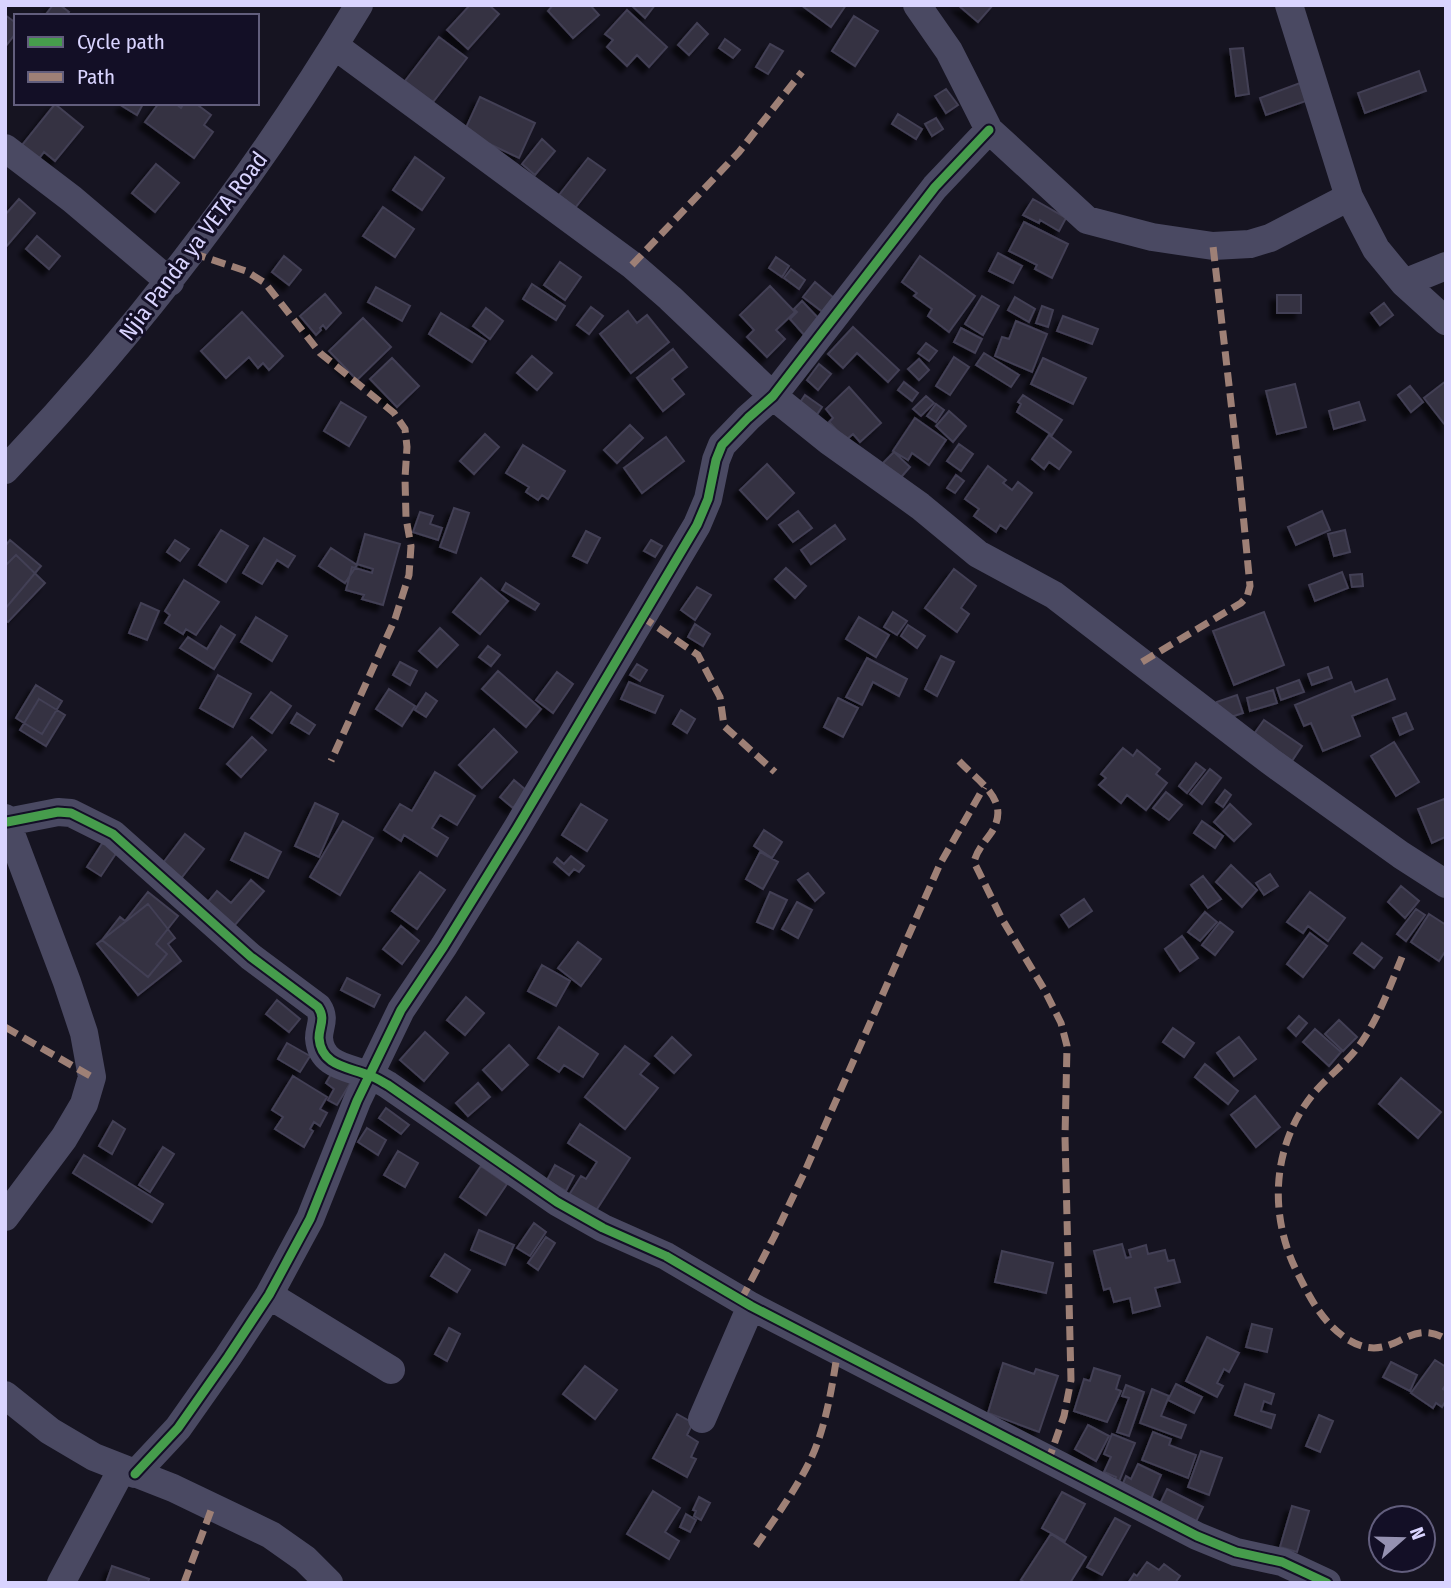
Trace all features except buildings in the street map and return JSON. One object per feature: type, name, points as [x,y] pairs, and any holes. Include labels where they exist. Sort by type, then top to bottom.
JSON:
[{"type":"street","name":"Njia Panda ya VETA Road","points":[[5,470],[50,423],[170,282],[244,184],[359,5]]},
{"type":"street","points":[[918,5],[949,51],[989,130],[1087,220],[1152,237],[1213,246],[1250,243],[1270,238],[1349,197]]},
{"type":"street","points":[[1289,5],[1349,197],[1376,248],[1404,283],[1446,321]]},
{"type":"street","points":[[335,46],[632,265],[773,396],[920,506],[978,554],[1054,595],[1270,761],[1446,884]]},
{"type":"street","points":[[61,1583],[128,1471],[160,1450],[269,1294],[317,1203],[368,1075],[401,1010],[517,828],[697,525],[708,499],[722,445],[773,396],[935,187],[989,130]]},
{"type":"street","points":[[5,148],[72,199],[170,282]]},
{"type":"street","points":[[1404,283],[1446,266]]},
{"type":"street","points":[[5,1217],[64,1138],[84,1104],[92,1077],[84,1033],[68,982],[6,820],[58,812],[71,813],[113,834],[251,957],[318,1007],[323,1023],[319,1035],[321,1047],[328,1059],[339,1067],[368,1075],[405,1096],[557,1202],[603,1228],[666,1256],[751,1306],[1197,1536],[1236,1552],[1282,1562],[1327,1583]]},
{"type":"street","points":[[269,1294],[391,1370]]},
{"type":"street","points":[[702,1419],[751,1306]]},
{"type":"street","points":[[5,1395],[51,1431],[94,1457],[212,1505],[271,1535],[305,1559],[329,1583]]},
{"type":"marked path","points":[[632,265],[739,152],[802,72]]},
{"type":"marked path","points":[[1142,662],[1241,603],[1247,597],[1250,586],[1213,246]]},
{"type":"marked path","points":[[192,253],[246,271],[265,283],[320,353],[394,413],[405,429],[406,518],[411,546],[409,575],[395,619],[331,761]]},
{"type":"marked path","points":[[641,616],[698,655],[720,697],[724,726],[775,772]]},
{"type":"marked path","points":[[959,761],[991,793],[998,811],[997,822],[974,862],[1002,919],[1044,989],[1061,1023],[1067,1046],[1065,1137],[1071,1380],[1064,1416],[1049,1459]]},
{"type":"marked path","points":[[741,1300],[805,1171],[940,864],[984,787]]},
{"type":"marked path","points":[[1402,957],[1379,1012],[1361,1043],[1314,1093],[1300,1113],[1283,1157],[1279,1203],[1282,1227],[1297,1272],[1317,1309],[1338,1332],[1363,1346],[1376,1348],[1420,1333],[1432,1333],[1446,1339]]},
{"type":"marked path","points":[[5,1027],[92,1077]]},
{"type":"marked path","points":[[756,1546],[790,1496],[812,1457],[827,1409],[838,1349]]},
{"type":"marked path","points":[[184,1583],[213,1505]]},
{"type":"cycle path","points":[[135,1474],[178,1428],[269,1295],[310,1219],[357,1101],[401,1010],[517,828],[697,525],[708,499],[722,445],[773,396],[935,187],[989,130]]},
{"type":"cycle path","points":[[7,822],[58,812],[71,813],[113,834],[251,957],[318,1007],[322,1019],[319,1038],[321,1047],[330,1060],[388,1085],[557,1202],[603,1228],[666,1256],[751,1306],[1197,1536],[1236,1552],[1282,1562],[1327,1583]]}]
